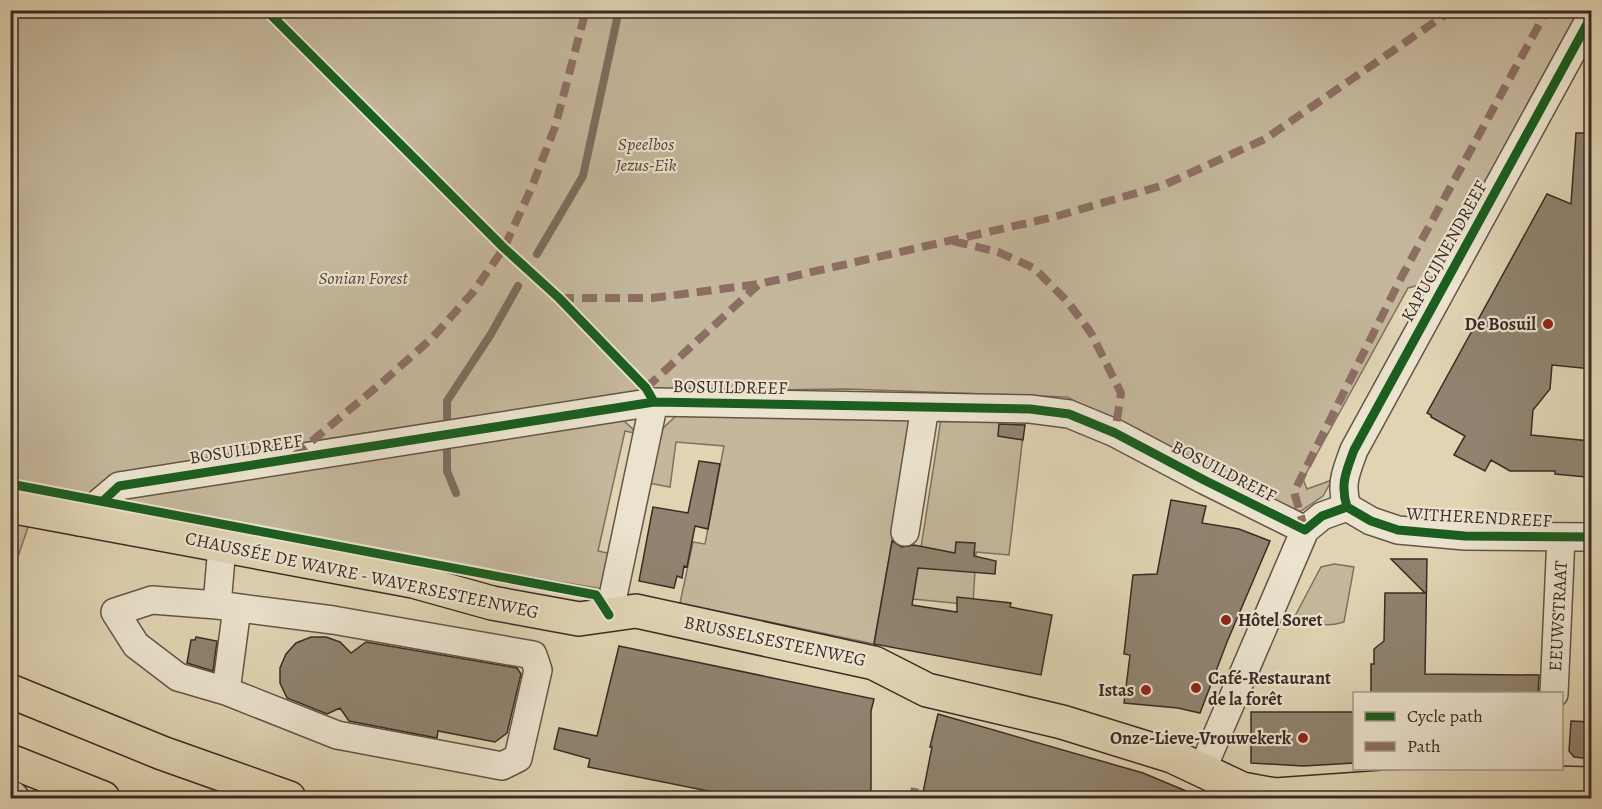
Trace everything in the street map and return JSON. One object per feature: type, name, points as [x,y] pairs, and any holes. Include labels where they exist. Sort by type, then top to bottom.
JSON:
[{"type":"main road","name":"CHAUSSÉE DE WAVRE - WAVERSESTEENWEG","points":[[10,506],[91,510],[222,546],[413,581],[492,603],[579,619],[609,615]]},
{"type":"main road","name":"BRUSSELSESTEENWEG","points":[[609,615],[636,611],[874,663],[927,690],[1062,722],[1172,756],[1242,789],[1275,795],[1314,795],[1390,787],[1549,776],[1592,784]]},
{"type":"main road","points":[[10,691],[162,753],[289,798]]},
{"type":"main road","points":[[10,761],[103,798]]},
{"type":"street","name":"KAPUCIJNENDREEF","points":[[1347,507],[1342,492],[1344,478],[1354,450],[1592,15]]},
{"type":"street","points":[[609,615],[654,402]]},
{"type":"street","name":"BOSUILDREEF","points":[[91,510],[119,486],[654,402],[1030,409],[1069,414],[1115,432],[1204,480],[1305,530]]},
{"type":"street","points":[[905,532],[925,407]]},
{"type":"street","points":[[1202,770],[1305,530],[1322,516],[1347,507]]},
{"type":"street","name":"WITHERENDREEF","points":[[1347,507],[1371,522],[1398,530],[1465,536],[1592,537]]},
{"type":"street","name":"EEUWSTRAAT","points":[[1554,692],[1561,537]]},
{"type":"street","points":[[222,546],[227,607],[226,691]]},
{"type":"street","points":[[152,600],[227,607],[333,620],[533,655],[538,670],[518,758],[502,766],[337,735],[226,691],[178,677],[136,645],[115,612],[152,600]]},
{"type":"green space","name":"Sonian Forest","points":[[11,11],[1582,11],[1435,281],[1408,288],[1303,479],[1307,489],[1332,480],[1323,496],[1291,518],[1067,397],[847,389],[669,391],[623,420],[635,431],[634,433],[625,431],[598,551],[612,554],[603,589],[39,495],[11,577]]},
{"type":"green space","points":[[678,414],[914,417],[874,644],[680,603],[693,542],[705,544],[724,446],[676,442],[670,487],[648,483],[660,431]]},
{"type":"green space","points":[[941,419],[1025,419],[1009,555],[976,552],[973,605],[913,599]]},
{"type":"green space","points":[[1334,564],[1354,567],[1344,622],[1331,625],[1319,624],[1295,616],[1321,567]]},
{"type":"building","name":"De Bosuil","points":[[1576,133],[1592,133],[1592,369],[1552,365],[1550,389],[1533,410],[1531,435],[1590,441],[1586,477],[1555,474],[1555,471],[1510,471],[1491,460],[1485,471],[1454,455],[1465,436],[1427,413],[1547,194],[1571,204]]},
{"type":"building","points":[[999,424],[1025,425],[1023,440],[998,436]]},
{"type":"building","points":[[699,461],[720,464],[708,529],[695,526],[687,567],[684,566],[682,578],[677,576],[674,588],[639,581],[653,507],[688,513]]},
{"type":"building","points":[[1171,500],[1206,506],[1202,523],[1239,529],[1270,541],[1200,713],[1178,708],[1124,703],[1130,655],[1124,654],[1133,575],[1157,574]]},
{"type":"building","points":[[892,541],[902,547],[914,545],[955,553],[956,542],[975,543],[974,556],[996,561],[995,574],[918,568],[912,605],[957,612],[957,597],[1011,603],[1010,607],[1052,615],[1041,675],[874,644]]},
{"type":"building","points":[[1391,559],[1427,559],[1425,674],[1539,675],[1538,692],[1371,692],[1371,664],[1374,664],[1374,649],[1384,641],[1385,593],[1425,593]]},
{"type":"building","points":[[196,637],[217,641],[213,671],[187,663],[191,640],[195,640]]},
{"type":"building","points":[[311,637],[326,637],[340,642],[351,653],[366,642],[517,668],[521,674],[507,733],[495,742],[438,731],[437,738],[349,721],[340,708],[327,714],[287,698],[280,683],[280,668],[286,654],[296,643]]},
{"type":"building","points":[[619,646],[874,699],[871,711],[871,798],[743,798],[588,767],[590,759],[554,749],[559,728],[597,736]]},
{"type":"building","name":"Onze-Lieve-Vrouwekerk","points":[[1251,712],[1353,712],[1353,763],[1303,766],[1251,763]]},
{"type":"building","points":[[938,714],[1143,773],[1203,798],[922,798]]},
{"type":"building","points":[[1571,721],[1592,722],[1592,759],[1574,757],[1569,751]]},
{"type":"waterway","points":[[537,254],[583,176],[619,10]]},
{"type":"waterway","points":[[447,419],[447,401],[491,334],[518,286]]},
{"type":"waterway","points":[[447,449],[447,471],[456,493]]},
{"type":"marked path","points":[[294,456],[433,337],[474,291],[504,248],[531,189],[555,127],[586,10]]},
{"type":"marked path","points":[[559,298],[652,298],[759,284],[1054,217],[1164,185],[1265,139],[1452,10]]},
{"type":"marked path","points":[[1305,530],[1294,492],[1402,276],[1547,10]]},
{"type":"marked path","points":[[953,241],[998,252],[1034,268],[1067,301],[1091,333],[1121,393],[1115,433]]},
{"type":"marked path","points":[[646,388],[758,285]]},
{"type":"marked path","points":[[913,798],[915,788]]},
{"type":"cycle path","points":[[266,10],[504,248],[559,298],[646,388],[654,402]]},
{"type":"cycle path","points":[[1347,507],[1344,485],[1354,450],[1592,15]]},
{"type":"cycle path","points":[[103,501],[119,486],[654,402],[1030,409],[1069,414],[1115,433],[1305,530],[1322,516],[1347,507]]},
{"type":"cycle path","points":[[10,484],[596,595],[609,615]]},
{"type":"cycle path","points":[[1347,507],[1371,521],[1398,530],[1465,536],[1592,537]]},
{"type":"place","name":"De Bosuil","points":[[1548,324]]},
{"type":"place","name":"Hôtel Soret","points":[[1226,620]]},
{"type":"place","name":"Café-Restaurant de la forêt","points":[[1196,688]]},
{"type":"place","name":"Istas","points":[[1146,690]]},
{"type":"place","name":"Onze-Lieve-Vrouwekerk","points":[[1303,738]]},
{"type":"park label","name":"Speelbos Jezus-Eik","points":[[646,154]]}]
